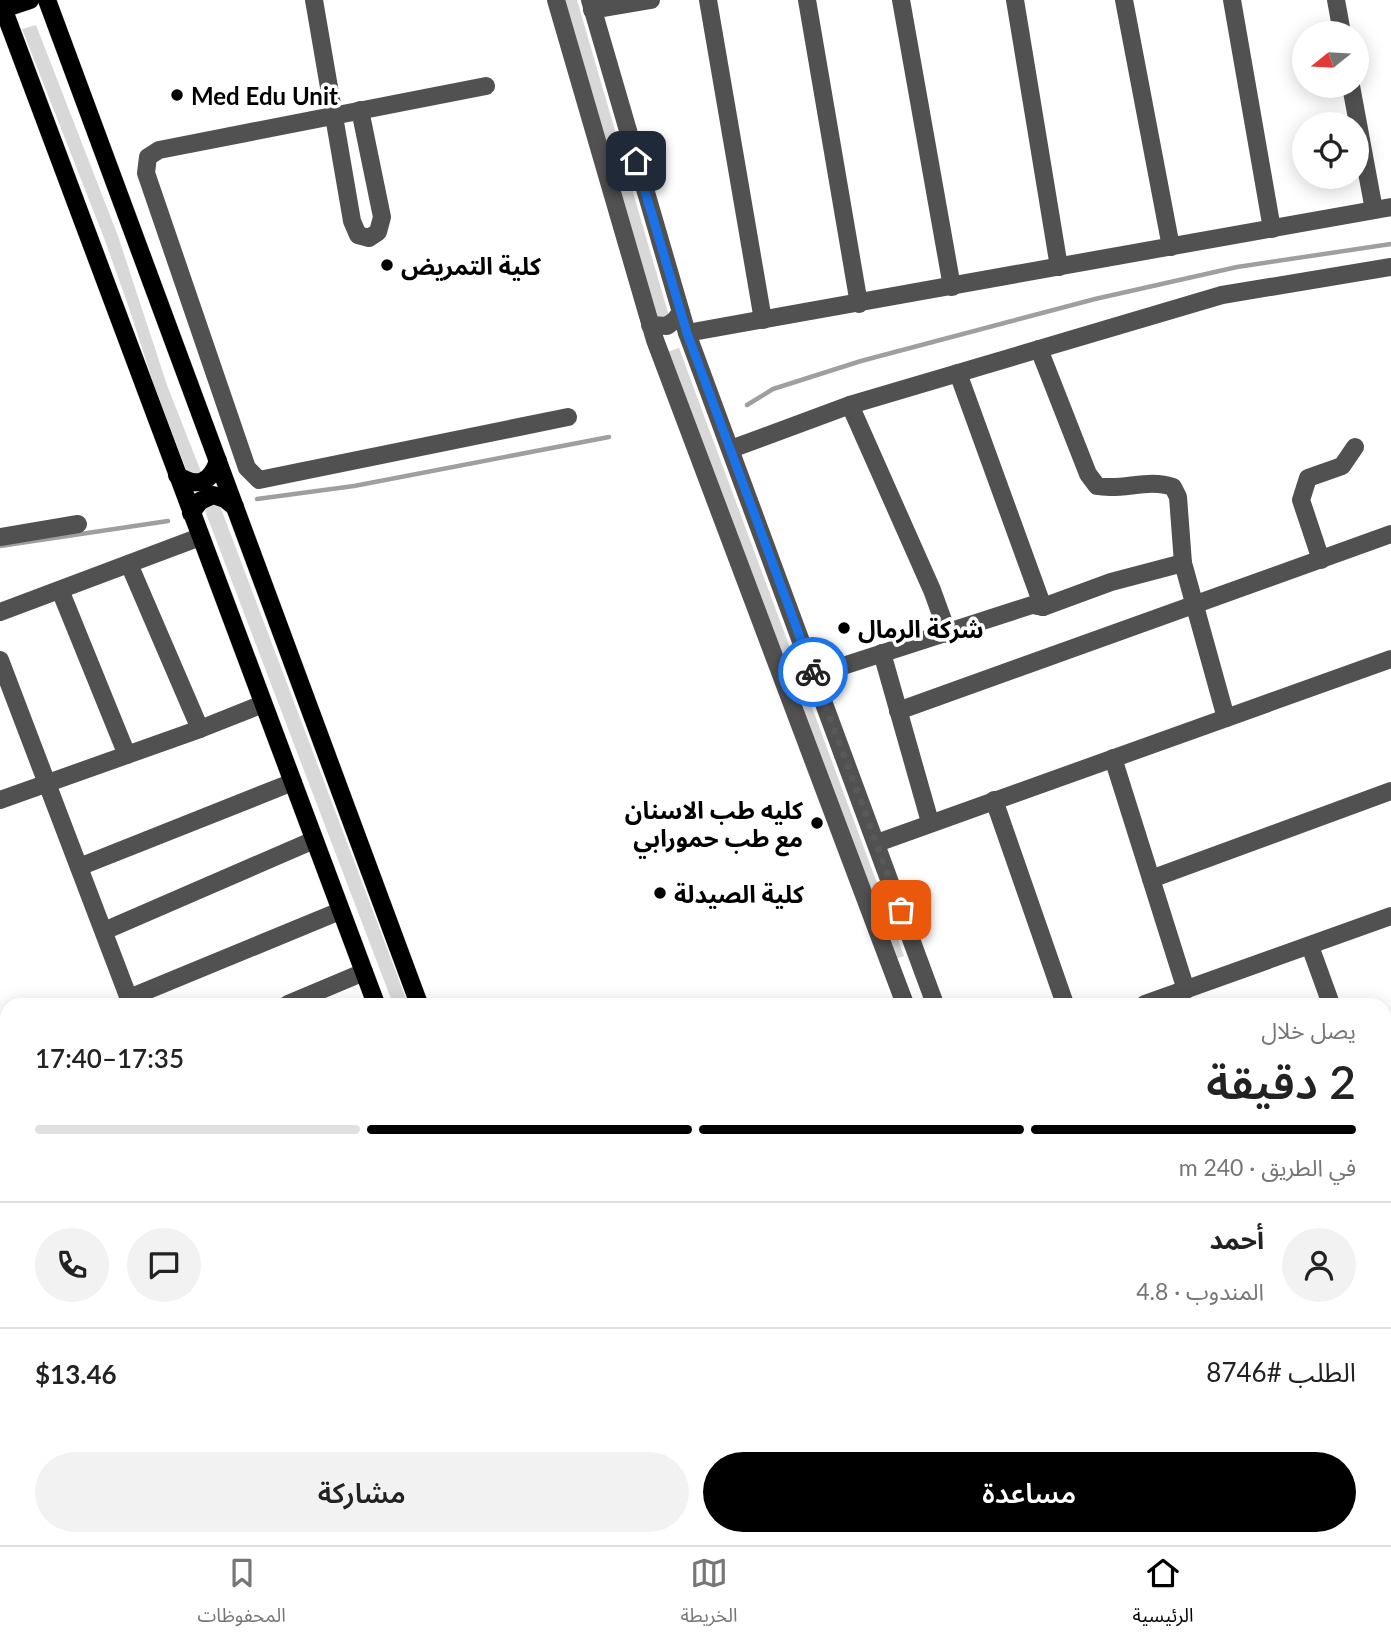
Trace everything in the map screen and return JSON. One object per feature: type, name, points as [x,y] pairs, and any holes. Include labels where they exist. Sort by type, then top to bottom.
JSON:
[{"type":"main road","points":[[30,0],[1,6],[374,998]]},
{"type":"main road","points":[[47,0],[417,998]]},
{"type":"main road","points":[[177,475],[186,481],[199,483],[212,474],[218,461]]},
{"type":"main road","points":[[191,513],[200,501],[209,496],[218,496],[235,507]]},
{"type":"street","points":[[314,0],[352,221],[358,235],[369,238],[378,232],[382,217],[360,110]]},
{"type":"street","points":[[556,0],[661,357],[903,998]]},
{"type":"street","points":[[651,0],[591,5],[690,341],[933,998]]},
{"type":"street","points":[[708,0],[763,320]]},
{"type":"street","points":[[807,0],[859,304]]},
{"type":"street","points":[[901,0],[952,287]]},
{"type":"street","points":[[1016,0],[1059,267]]},
{"type":"street","points":[[1124,0],[1171,247]]},
{"type":"street","points":[[1232,0],[1272,229]]},
{"type":"street","points":[[1336,0],[1340,21]]},
{"type":"street","points":[[486,86],[159,149],[148,157],[146,173],[247,468],[259,480],[568,417]]},
{"type":"street","points":[[661,357],[676,346],[763,320],[1383,209],[1355,98]]},
{"type":"street","points":[[731,449],[850,405],[1222,295],[1391,267]]},
{"type":"street","points":[[650,325],[667,326],[681,312]]},
{"type":"street","points":[[1039,349],[1088,474],[1097,486],[1110,488],[1160,482],[1172,487],[1178,497],[1183,563],[1226,718]]},
{"type":"street","points":[[958,373],[1043,607]]},
{"type":"street","points":[[850,405],[932,590],[948,634]]},
{"type":"street","points":[[1321,560],[1301,500],[1308,478],[1342,466],[1355,447]]},
{"type":"street","points":[[0,537],[78,524]]},
{"type":"street","points":[[898,711],[1391,534]]},
{"type":"street","points":[[0,612],[200,537]]},
{"type":"street","points":[[814,675],[1032,605],[1043,607],[1111,582],[1183,563]]},
{"type":"street","points":[[130,564],[200,729]]},
{"type":"street","points":[[60,590],[127,755]]},
{"type":"street","points":[[882,653],[930,822]]},
{"type":"street","points":[[877,843],[1391,659]]},
{"type":"street","points":[[0,660],[129,998]]},
{"type":"street","points":[[0,800],[263,704]]},
{"type":"street","points":[[1112,758],[1186,990]]},
{"type":"street","points":[[79,867],[293,782]]},
{"type":"street","points":[[1151,879],[1391,791]]},
{"type":"street","points":[[994,800],[1063,998]]},
{"type":"street","points":[[104,931],[314,840]]},
{"type":"street","points":[[137,998],[340,911]]},
{"type":"street","points":[[1163,998],[1391,916]]},
{"type":"street","points":[[1310,946],[1329,998]]},
{"type":"street","points":[[890,962],[904,964],[917,954]]},
{"type":"street","points":[[302,998],[363,972]]},
{"type":"street","points":[[903,998],[914,983],[928,985]]},
{"type":"shaded area","points":[[563,0],[577,0],[669,316],[654,319]]},
{"type":"shaded area","points":[[36,25],[118,236],[167,385],[203,477],[191,482],[154,385],[104,238],[22,29]]},
{"type":"shaded area","points":[[679,348],[904,956],[893,960],[667,352]]},
{"type":"shaded area","points":[[217,498],[406,998],[391,998],[202,503]]},
{"type":"waterway","points":[[747,405],[773,389],[861,361],[1095,299],[1237,267],[1391,244]]},
{"type":"waterway","points":[[257,499],[354,486],[609,437]]},
{"type":"waterway","points":[[0,546],[168,521]]},
{"type":"way so far","points":[[813,672],[901,910]]},
{"type":"place","name":"Med Edu Unit","points":[[177,95]]},
{"type":"place","name":"كلية التمريض","points":[[387,265]]},
{"type":"place","name":"شركة الرمال","points":[[844,628]]},
{"type":"place","name":"كليه طب الاسنان مع طب حمورابي","points":[[817,823]]},
{"type":"place","name":"كلية الصيدلة","points":[[660,893]]},
{"type":"route","points":[[636,161],[687,333],[813,672]]}]
